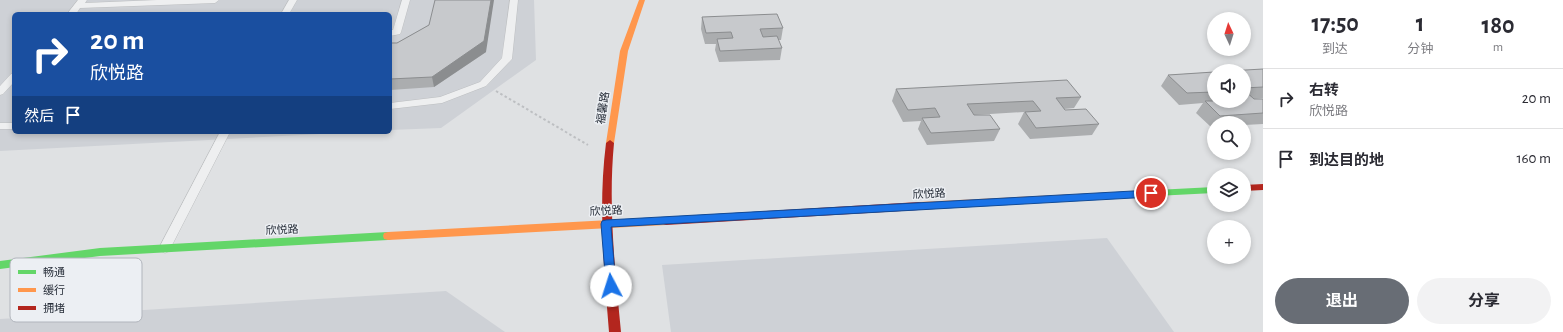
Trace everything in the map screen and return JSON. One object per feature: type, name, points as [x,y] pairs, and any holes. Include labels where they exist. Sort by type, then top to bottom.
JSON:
[{"type":"street","name":"福馨路","points":[[615,332],[606,224],[608,156],[624,51],[642,0]]},
{"type":"street","points":[[1251,188],[1263,187]]},
{"type":"street","name":"欣悦路","points":[[49,258],[100,252],[165,248],[1207,190]]},
{"type":"street","name":"欣悦路","points":[[0,265],[10,263]]},
{"type":"lane","points":[[73,12],[81,3],[215,0]]},
{"type":"lane","points":[[286,12],[293,0]]},
{"type":"lane","points":[[392,33],[397,32],[406,0]]},
{"type":"lane","points":[[392,106],[442,100],[484,84],[507,59],[514,0]]},
{"type":"lane","points":[[0,92],[12,78]]},
{"type":"lane","points":[[0,126],[12,126]]},
{"type":"lane","points":[[165,248],[224,134]]},
{"type":"path","points":[[484,84],[608,156]]},
{"type":"shaded area","points":[[0,0],[534,0],[536,60],[441,128],[392,130],[392,12],[12,12],[12,134],[319,134],[0,151]]},
{"type":"shaded area","points":[[1107,238],[1174,332],[671,332],[662,265]]},
{"type":"shaded area","points":[[446,291],[505,332],[0,332],[0,319],[10,318],[10,322],[142,322],[142,310]]},
{"type":"building","points":[[435,0],[491,0],[484,41],[432,77],[392,79],[392,43],[397,43],[429,25]]},
{"type":"building","points":[[777,14],[783,28],[760,29],[763,37],[777,36],[782,48],[720,51],[717,39],[733,38],[731,32],[706,33],[702,17]]},
{"type":"building","points":[[1263,69],[1263,87],[1251,88],[1251,70]]},
{"type":"building","points":[[1207,72],[1207,92],[1187,93],[1168,75]]},
{"type":"building","points":[[1067,80],[1081,97],[1056,98],[1065,110],[1086,109],[1099,124],[1036,128],[1025,112],[1041,111],[1033,101],[967,104],[974,115],[990,115],[1000,129],[931,133],[922,118],[940,117],[935,108],[908,110],[896,89]]},
{"type":"building","points":[[1251,96],[1254,99],[1263,99],[1263,113],[1220,116],[1212,108],[1251,108]]},
{"type":"traffic: fast","points":[[1136,194],[1207,190]]},
{"type":"traffic: fast","points":[[54,258],[100,252],[388,236]]},
{"type":"traffic: fast","points":[[0,265],[10,264]]},
{"type":"traffic: slow","points":[[610,143],[624,51],[642,0]]},
{"type":"traffic: slow","points":[[919,206],[1136,194]]},
{"type":"traffic: slow","points":[[388,236],[666,221]]},
{"type":"traffic: jam","points":[[610,143],[607,166],[606,214],[615,332]]},
{"type":"traffic: jam","points":[[1251,188],[1263,187]]},
{"type":"traffic: jam","points":[[666,221],[919,206]]},
{"type":"route","points":[[611,286],[606,224],[1151,193]]}]
